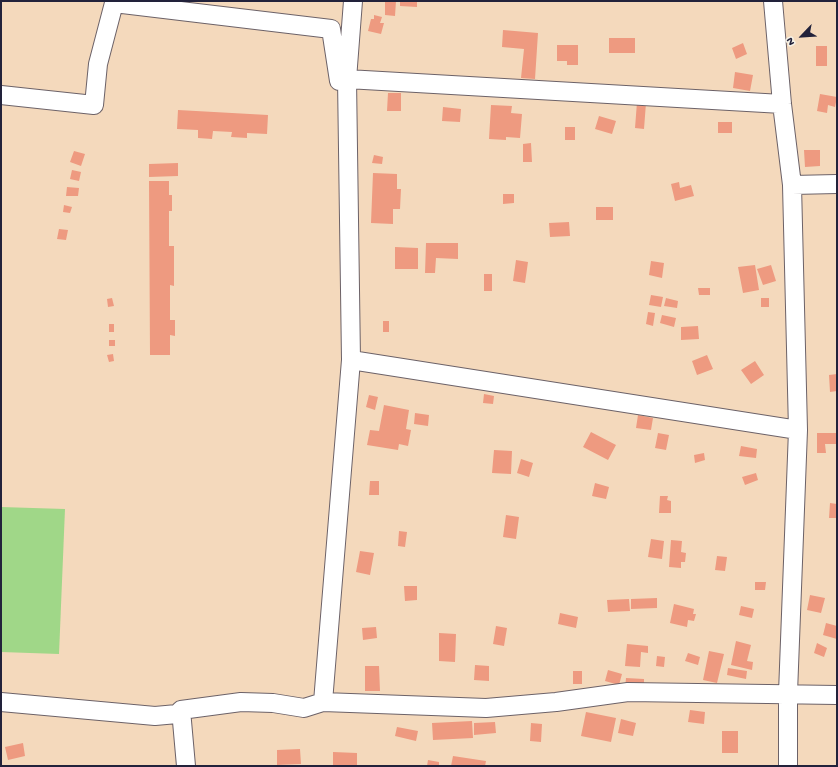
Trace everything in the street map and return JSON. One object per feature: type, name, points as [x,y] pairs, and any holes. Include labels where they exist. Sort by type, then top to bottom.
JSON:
[{"type":"street","points":[[323,702],[351,360],[347,79],[353,1]]},
{"type":"street","points":[[773,1],[782,104],[792,185],[798,430],[788,693],[788,766]]},
{"type":"street","points":[[1,95],[94,105],[98,64],[114,3],[331,29],[347,131]]},
{"type":"street","points":[[347,79],[782,104]]},
{"type":"street","points":[[792,185],[837,184]]},
{"type":"street","points":[[351,360],[798,430]]},
{"type":"street","points":[[1,702],[155,716],[177,714],[181,710],[241,702],[274,703],[304,708],[323,702],[486,708],[556,702],[628,692],[788,693],[837,695]]},
{"type":"street","points":[[181,710],[186,766]]},
{"type":"green space","points":[[1,507],[65,509],[59,654],[1,652]]},
{"type":"building","points":[[385,1],[396,1],[395,16],[385,15]]},
{"type":"building","points":[[400,1],[417,1],[417,7],[400,6]]},
{"type":"building","points":[[374,15],[382,17],[380,23],[384,23],[381,34],[368,31],[371,19],[374,19]]},
{"type":"building","points":[[503,30],[538,33],[535,79],[521,78],[524,49],[502,47]]},
{"type":"building","points":[[609,38],[635,38],[635,53],[609,53]]},
{"type":"building","points":[[743,43],[747,54],[736,59],[732,48]]},
{"type":"building","points":[[557,45],[578,45],[578,65],[567,65],[567,61],[557,61]]},
{"type":"building","points":[[816,46],[827,46],[827,66],[816,66]]},
{"type":"building","points":[[735,72],[753,75],[750,91],[733,88]]},
{"type":"building","points":[[388,93],[401,93],[401,111],[387,111]]},
{"type":"building","points":[[820,94],[837,97],[835,107],[828,105],[827,113],[817,111]]},
{"type":"building","points":[[637,102],[646,103],[644,129],[635,128]]},
{"type":"building","points":[[491,105],[512,106],[511,113],[522,114],[520,138],[506,137],[506,140],[489,139]]},
{"type":"building","points":[[443,107],[461,109],[460,122],[442,121]]},
{"type":"building","points":[[178,110],[268,115],[267,134],[247,133],[247,138],[231,137],[232,132],[213,131],[212,139],[198,138],[198,130],[177,129]]},
{"type":"building","points":[[599,116],[616,121],[612,134],[595,129]]},
{"type":"building","points":[[718,122],[732,122],[732,133],[718,133]]},
{"type":"building","points":[[565,127],[575,127],[575,140],[565,140]]},
{"type":"building","points":[[531,143],[532,162],[523,162],[523,144]]},
{"type":"building","points":[[804,150],[820,150],[820,166],[805,167]]},
{"type":"building","points":[[74,151],[85,154],[81,166],[70,162]]},
{"type":"building","points":[[374,155],[383,157],[382,164],[372,163]]},
{"type":"building","points":[[178,163],[178,176],[149,177],[149,164]]},
{"type":"building","points":[[72,170],[81,172],[79,181],[70,179]]},
{"type":"building","points":[[373,173],[397,174],[397,189],[401,189],[400,209],[393,209],[393,224],[371,223]]},
{"type":"building","points":[[149,181],[169,181],[169,195],[172,195],[172,211],[169,211],[169,246],[174,246],[174,286],[170,285],[170,320],[175,320],[175,336],[170,335],[170,355],[150,355]]},
{"type":"building","points":[[679,182],[680,188],[691,185],[694,196],[675,201],[671,184]]},
{"type":"building","points":[[67,187],[79,188],[78,196],[66,196]]},
{"type":"building","points":[[503,194],[514,194],[514,203],[503,204]]},
{"type":"building","points":[[64,205],[72,207],[70,213],[63,212]]},
{"type":"building","points":[[596,207],[613,207],[613,220],[596,220]]},
{"type":"building","points":[[569,222],[570,236],[550,237],[549,223]]},
{"type":"building","points":[[59,229],[68,230],[66,240],[57,239]]},
{"type":"building","points":[[426,243],[458,243],[458,259],[436,258],[435,273],[425,273]]},
{"type":"building","points":[[395,247],[418,248],[418,269],[395,269]]},
{"type":"building","points":[[516,260],[528,262],[525,283],[513,281]]},
{"type":"building","points":[[651,261],[664,263],[662,278],[649,275]]},
{"type":"building","points":[[755,265],[759,290],[743,293],[738,267]]},
{"type":"building","points":[[771,265],[776,281],[763,285],[757,269]]},
{"type":"building","points":[[484,274],[492,274],[492,291],[484,291]]},
{"type":"building","points":[[698,288],[710,288],[710,295],[699,295]]},
{"type":"building","points":[[651,295],[663,297],[661,307],[649,305]]},
{"type":"building","points":[[112,298],[114,306],[108,307],[107,299]]},
{"type":"building","points":[[666,298],[678,301],[677,308],[664,306]]},
{"type":"building","points":[[761,298],[769,298],[769,307],[761,307]]},
{"type":"building","points":[[648,312],[655,313],[653,326],[646,324]]},
{"type":"building","points":[[662,315],[676,318],[674,327],[660,323]]},
{"type":"building","points":[[383,321],[389,321],[389,332],[383,332]]},
{"type":"building","points":[[109,324],[114,324],[114,332],[109,332]]},
{"type":"building","points":[[698,326],[699,339],[681,340],[681,327]]},
{"type":"building","points":[[109,340],[115,340],[115,346],[109,346]]},
{"type":"building","points":[[113,354],[114,361],[109,362],[107,355]]},
{"type":"building","points":[[707,355],[713,369],[697,375],[692,361]]},
{"type":"building","points":[[755,361],[764,375],[751,384],[741,370]]},
{"type":"building","points":[[837,374],[837,391],[830,392],[829,375]]},
{"type":"building","points":[[484,394],[494,396],[493,404],[483,403]]},
{"type":"building","points":[[369,395],[378,397],[375,410],[366,407]]},
{"type":"building","points":[[384,405],[409,410],[406,429],[411,430],[408,446],[399,444],[398,450],[367,445],[370,430],[379,431]]},
{"type":"building","points":[[415,413],[429,415],[428,426],[414,424]]},
{"type":"building","points":[[638,415],[653,418],[651,430],[636,428]]},
{"type":"building","points":[[591,432],[616,445],[608,460],[583,447]]},
{"type":"building","points":[[658,433],[669,435],[666,450],[655,448]]},
{"type":"building","points":[[817,433],[836,433],[836,444],[825,444],[826,453],[817,453]]},
{"type":"building","points":[[741,446],[757,449],[756,458],[739,456]]},
{"type":"building","points":[[494,450],[512,451],[511,474],[492,473]]},
{"type":"building","points":[[704,453],[705,460],[695,463],[694,455]]},
{"type":"building","points":[[521,459],[533,463],[529,477],[517,473]]},
{"type":"building","points":[[756,473],[758,480],[745,485],[742,477]]},
{"type":"building","points":[[370,481],[379,481],[379,495],[369,495]]},
{"type":"building","points":[[595,483],[609,487],[606,499],[592,496]]},
{"type":"building","points":[[660,496],[668,496],[667,500],[671,501],[671,513],[659,513]]},
{"type":"building","points":[[830,503],[837,504],[837,518],[829,518]]},
{"type":"building","points":[[506,515],[519,517],[516,539],[503,537]]},
{"type":"building","points":[[399,531],[407,532],[405,547],[398,546]]},
{"type":"building","points":[[651,539],[664,541],[662,559],[648,557]]},
{"type":"building","points":[[671,540],[682,541],[681,552],[686,553],[685,562],[681,562],[681,568],[669,567]]},
{"type":"building","points":[[360,551],[374,553],[370,575],[356,572]]},
{"type":"building","points":[[717,556],[727,557],[725,571],[715,570]]},
{"type":"building","points":[[755,582],[766,582],[765,590],[755,590]]},
{"type":"building","points":[[404,586],[417,586],[417,600],[405,601]]},
{"type":"building","points":[[810,595],[825,598],[821,613],[807,610]]},
{"type":"building","points":[[657,598],[657,608],[631,609],[631,599]]},
{"type":"building","points":[[629,599],[630,611],[608,612],[607,600]]},
{"type":"building","points":[[674,604],[694,609],[693,614],[696,614],[694,621],[688,620],[687,627],[670,623]]},
{"type":"building","points":[[741,606],[754,609],[752,618],[739,615]]},
{"type":"building","points":[[560,613],[578,617],[576,628],[558,624]]},
{"type":"building","points":[[826,623],[837,626],[837,639],[823,635]]},
{"type":"building","points":[[496,626],[507,628],[504,646],[493,644]]},
{"type":"building","points":[[376,627],[377,638],[363,640],[362,628]]},
{"type":"building","points":[[439,633],[456,634],[455,662],[439,661]]},
{"type":"building","points":[[736,641],[751,645],[747,661],[753,662],[752,670],[731,665]]},
{"type":"building","points":[[817,643],[827,648],[824,657],[814,653]]},
{"type":"building","points":[[627,644],[648,646],[648,653],[641,652],[640,667],[625,666]]},
{"type":"building","points":[[709,651],[724,654],[717,683],[703,680]]},
{"type":"building","points":[[688,653],[700,657],[698,665],[685,661]]},
{"type":"building","points":[[657,656],[665,657],[664,667],[656,666]]},
{"type":"building","points":[[475,665],[489,666],[489,681],[474,680]]},
{"type":"building","points":[[365,666],[379,666],[380,691],[365,691]]},
{"type":"building","points":[[728,668],[747,671],[746,679],[727,675]]},
{"type":"building","points":[[608,670],[622,674],[619,685],[605,681]]},
{"type":"building","points":[[573,671],[582,671],[582,684],[573,684]]},
{"type":"building","points":[[626,678],[644,679],[644,690],[625,689]]},
{"type":"building","points":[[690,710],[705,712],[704,724],[688,722]]},
{"type":"building","points":[[586,712],[616,718],[611,742],[581,736]]},
{"type":"building","points":[[621,719],[636,723],[633,736],[618,733]]},
{"type":"building","points":[[472,721],[473,738],[433,740],[432,723]]},
{"type":"building","points":[[495,722],[496,733],[474,735],[474,723]]},
{"type":"building","points":[[531,723],[542,724],[541,742],[530,741]]},
{"type":"building","points":[[397,727],[418,731],[416,741],[395,736]]},
{"type":"building","points":[[722,731],[738,731],[738,753],[722,753]]},
{"type":"building","points":[[23,743],[25,756],[8,760],[5,747]]},
{"type":"building","points":[[300,749],[301,764],[277,765],[277,750]]},
{"type":"building","points":[[333,752],[357,753],[357,766],[333,766]]},
{"type":"building","points":[[453,756],[486,761],[485,766],[451,766]]},
{"type":"building","points":[[428,760],[439,762],[439,766],[427,766]]}]
